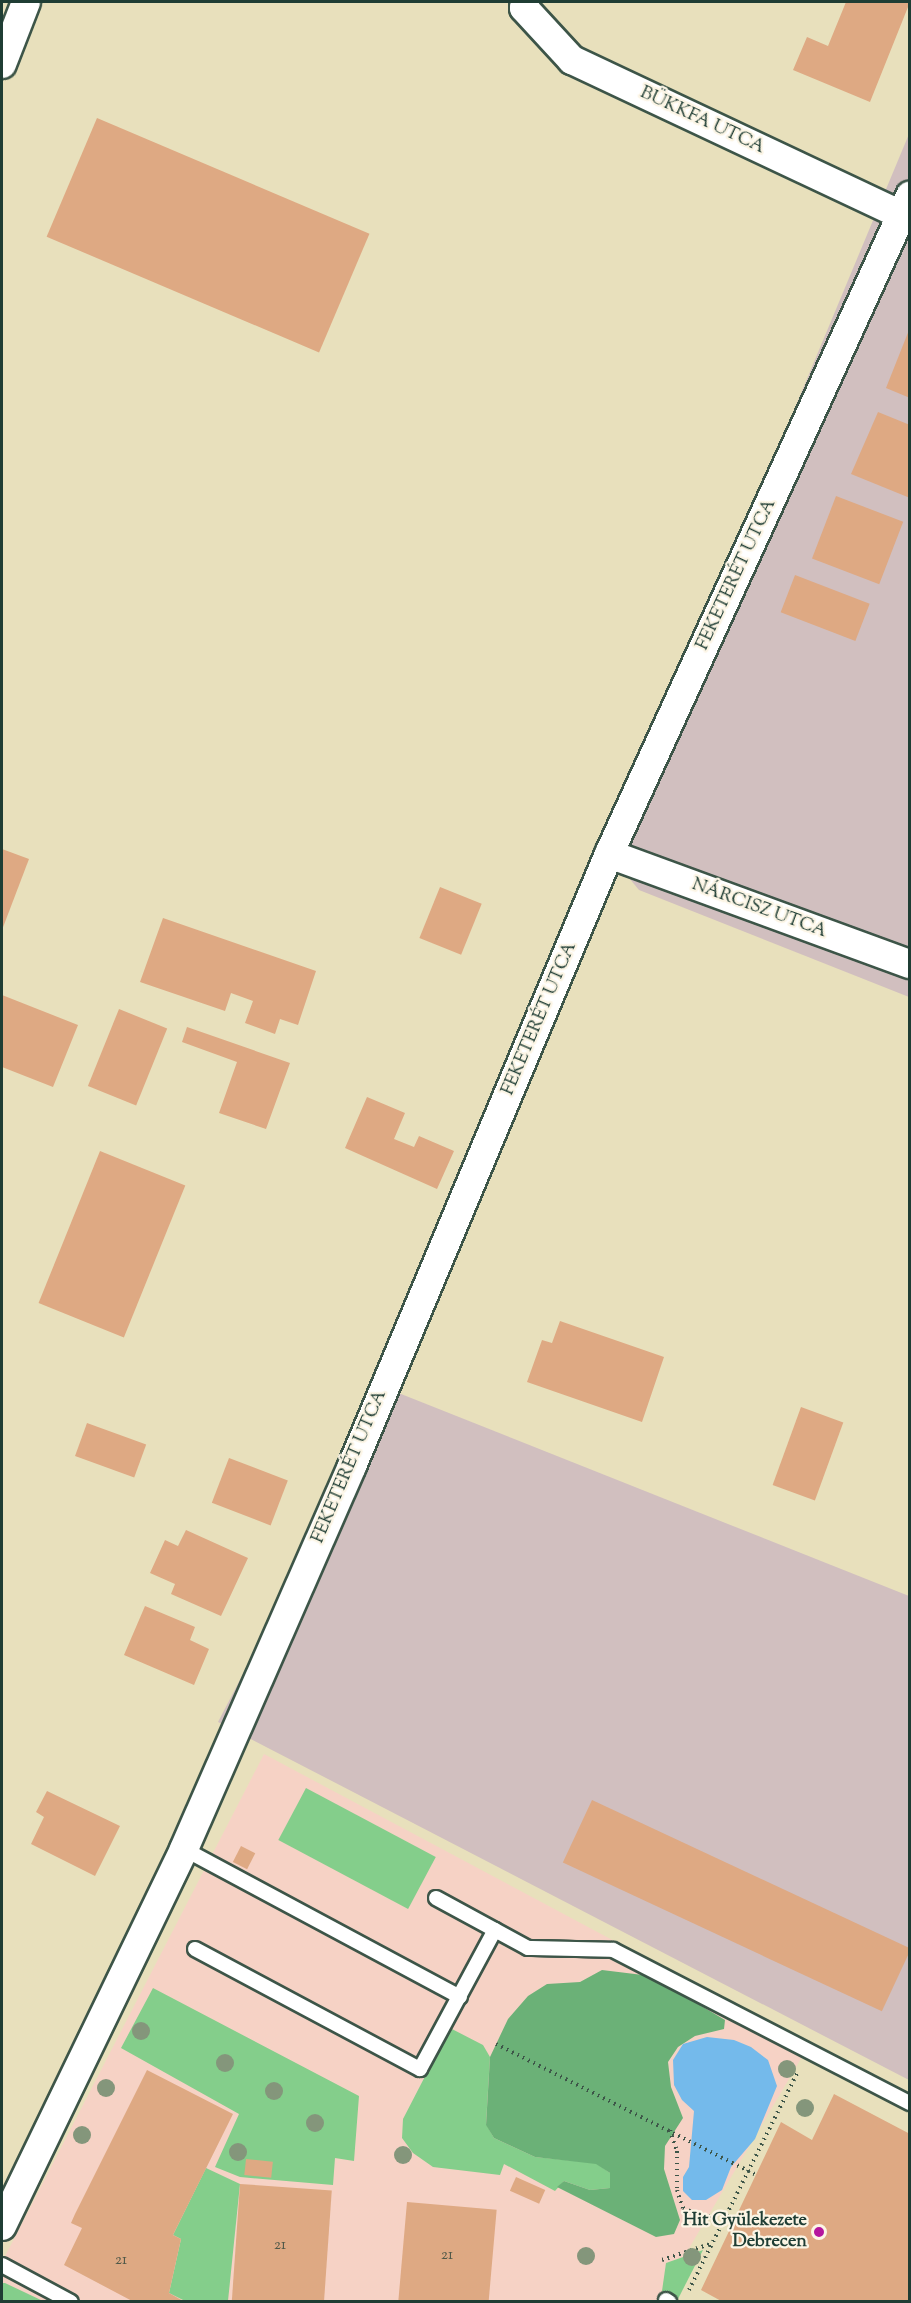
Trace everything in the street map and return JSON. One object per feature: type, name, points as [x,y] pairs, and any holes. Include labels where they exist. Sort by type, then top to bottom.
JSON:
[{"type":"street","points":[[2,63],[26,2]]},
{"type":"street","name":"BÜKKFA UTCA","points":[[525,2],[524,8],[573,60],[906,205]]},
{"type":"street","name":"FEKETERÉT UTCA","points":[[2,2226],[184,1849],[356,1455],[609,854],[906,205]]},
{"type":"street","name":"NÁRCISZ UTCA","points":[[609,854],[909,963]]},
{"type":"lane","points":[[184,1849],[460,1997]]},
{"type":"lane","points":[[436,1898],[528,1948],[613,1950],[909,2103]]},
{"type":"lane","points":[[195,1949],[420,2069],[495,1930]]},
{"type":"lane","points":[[2,2265],[71,2301]]},
{"type":"path","points":[[496,2044],[741,2165],[756,2175]]},
{"type":"path","points":[[684,2301],[725,2214],[808,2052]]},
{"type":"path","points":[[669,2130],[676,2151],[676,2190],[683,2208],[703,2217],[725,2214]]},
{"type":"path","points":[[662,2260],[711,2244]]},
{"type":"shaded area","points":[[909,134],[909,997],[639,890],[609,854]]},
{"type":"shaded area","points":[[391,1390],[909,1596],[909,2080],[218,1722]]},
{"type":"shaded area","points":[[264,1754],[809,2045],[658,2301],[2,2301],[2,2262]]},
{"type":"green space","points":[[306,1788],[436,1857],[408,1909],[278,1840]]},
{"type":"green space","points":[[602,1970],[651,1976],[725,2020],[724,2029],[695,2036],[678,2047],[668,2062],[671,2087],[683,2118],[665,2146],[664,2169],[680,2220],[674,2234],[656,2237],[557,2187],[564,2181],[590,2190],[610,2188],[610,2173],[596,2164],[535,2157],[494,2138],[486,2125],[490,2057],[508,2019],[528,1996],[547,1984],[580,1982]]},
{"type":"green space","points":[[153,1988],[359,2096],[354,2161],[335,2158],[333,2185],[240,2177],[215,2167],[239,2114],[121,2048]]},
{"type":"green space","points":[[450,2028],[483,2045],[490,2057],[486,2124],[494,2138],[535,2157],[596,2163],[610,2173],[610,2188],[590,2190],[564,2181],[555,2191],[504,2164],[500,2175],[433,2167],[413,2153],[402,2138],[403,2119]]},
{"type":"green space","points":[[206,2168],[240,2184],[228,2301],[185,2301],[169,2293],[181,2239],[173,2235]]},
{"type":"green space","points":[[703,2250],[678,2299],[662,2291],[666,2263]]},
{"type":"green space","points":[[2,2283],[5,2283],[43,2301],[2,2301]]},
{"type":"water","points":[[707,2037],[734,2040],[751,2047],[768,2060],[777,2086],[755,2139],[731,2167],[722,2190],[706,2200],[692,2200],[683,2191],[683,2177],[689,2167],[694,2111],[682,2100],[674,2085],[673,2060],[683,2044]]},
{"type":"building","points":[[846,2],[910,2],[870,102],[793,70],[807,37],[828,46]]},
{"type":"building","points":[[97,118],[369,234],[319,352],[47,237]]},
{"type":"building","points":[[910,331],[910,398],[886,388]]},
{"type":"building","points":[[878,412],[910,425],[910,498],[851,474]]},
{"type":"building","points":[[836,496],[903,522],[879,584],[812,559]]},
{"type":"building","points":[[795,575],[870,604],[855,641],[781,612]]},
{"type":"building","points":[[2,849],[29,859],[2,930]]},
{"type":"building","points":[[440,887],[482,904],[461,955],[419,938]]},
{"type":"building","points":[[163,918],[316,971],[298,1025],[280,1019],[275,1034],[245,1023],[253,1001],[231,993],[225,1011],[140,982]]},
{"type":"building","points":[[2,995],[78,1025],[53,1087],[2,1067]]},
{"type":"building","points":[[119,1009],[167,1028],[136,1105],[88,1086]]},
{"type":"building","points":[[187,1027],[290,1063],[266,1129],[219,1113],[237,1062],[182,1042]]},
{"type":"building","points":[[367,1097],[405,1113],[394,1139],[414,1147],[419,1136],[454,1151],[437,1189],[345,1148]]},
{"type":"building","points":[[100,1151],[185,1185],[124,1338],[39,1303]]},
{"type":"building","points":[[560,1321],[664,1357],[642,1422],[527,1382],[542,1340],[552,1343]]},
{"type":"building","points":[[801,1407],[843,1422],[815,1500],[773,1485]]},
{"type":"building","points":[[87,1423],[146,1445],[134,1477],[75,1456]]},
{"type":"building","points":[[229,1458],[288,1481],[271,1525],[212,1503]]},
{"type":"building","points":[[186,1530],[248,1558],[221,1616],[171,1594],[175,1584],[150,1573],[165,1540],[178,1546]]},
{"type":"building","points":[[145,1606],[195,1627],[190,1640],[209,1649],[194,1685],[124,1655]]},
{"type":"building","points":[[47,1791],[120,1826],[95,1876],[31,1844],[44,1817],[36,1812]]},
{"type":"building","points":[[592,1800],[910,1948],[882,2011],[563,1863]]},
{"type":"building","points":[[241,1846],[255,1853],[247,1869],[233,1862]]},
{"type":"building","points":[[147,2070],[233,2114],[173,2235],[181,2239],[169,2293],[185,2302],[134,2302],[64,2265],[82,2228],[71,2223]]},
{"type":"building","name":"Hit Gyülekezete Debrecen","points":[[834,2094],[910,2134],[910,2302],[723,2302],[701,2290],[781,2122],[812,2140]]},
{"type":"building","points":[[246,2159],[273,2162],[271,2178],[244,2175]]},
{"type":"building","points":[[516,2177],[545,2190],[539,2204],[510,2191]]},
{"type":"building","points":[[240,2184],[332,2190],[324,2302],[232,2302]]},
{"type":"building","points":[[407,2202],[497,2210],[489,2302],[398,2302]]},
{"type":"place","name":"Hit Gyülekezete Debrecen","points":[[819,2232]]}]
